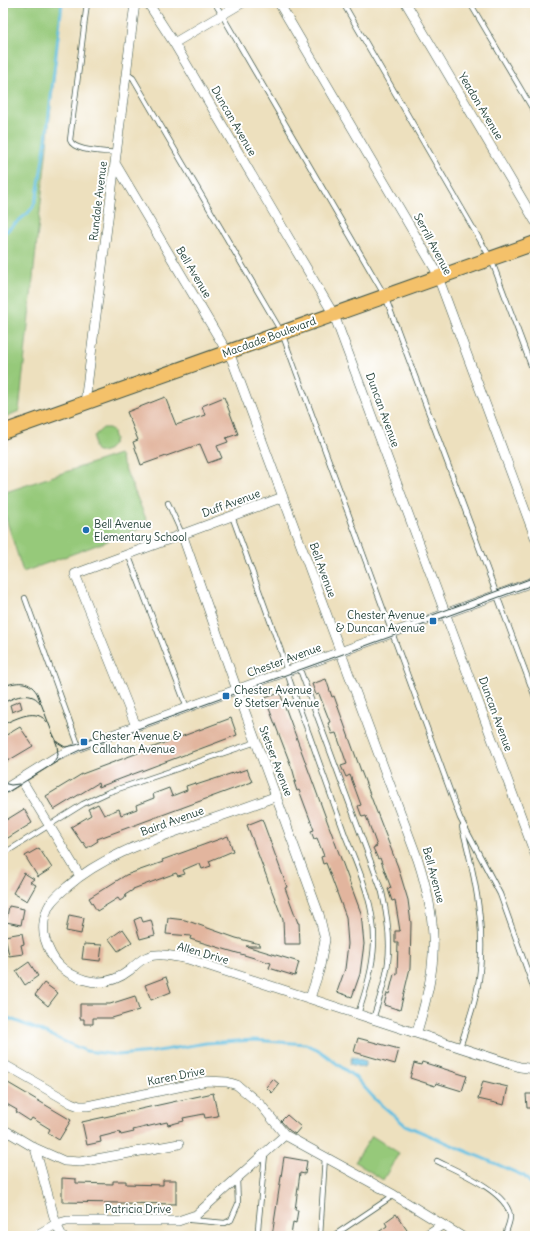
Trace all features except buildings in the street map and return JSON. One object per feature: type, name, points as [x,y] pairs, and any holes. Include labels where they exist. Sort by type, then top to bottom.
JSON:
[{"type":"main road","name":"Macdade Boulevard","points":[[3,432],[535,243]]},
{"type":"street","name":"Rundale Avenue","points":[[85,403],[135,3]]},
{"type":"street","name":"Duncan Avenue","points":[[148,3],[174,43],[334,315],[535,854]]},
{"type":"street","points":[[174,43],[242,3]]},
{"type":"street","name":"Serrill Avenue","points":[[278,3],[434,266],[535,537]]},
{"type":"street","name":"Yeadon Avenue","points":[[406,3],[535,221]]},
{"type":"street","name":"Bell Avenue","points":[[115,164],[232,360],[418,860],[429,902],[434,936],[432,971],[417,1032]]},
{"type":"street","name":"Duff Avenue","points":[[136,726],[75,574],[283,497]]},
{"type":"street","name":"Stetser Avenue","points":[[182,534],[236,690],[320,914],[325,940],[320,971],[310,998]]},
{"type":"street","name":"Chester Avenue","points":[[3,790],[56,757],[79,747],[535,581]]},
{"type":"street","points":[[21,779],[80,876]]},
{"type":"street","name":"Baird Avenue","points":[[80,876],[146,842],[277,796]]},
{"type":"street","name":"Allen Drive","points":[[80,876],[57,895],[50,905],[44,924],[44,934],[53,959],[74,976],[95,983],[105,982],[122,976],[146,957],[157,955],[170,956],[188,960],[310,998],[520,1067],[535,1069]]},
{"type":"street","name":"Karen Drive","points":[[3,1064],[71,1104],[79,1106],[88,1106],[207,1081],[227,1082],[237,1085],[261,1105],[285,1135],[394,1195],[461,1236]]},
{"type":"street","points":[[3,1129],[35,1148],[64,1161],[80,1162],[179,1144]]},
{"type":"street","name":"Patricia Drive","points":[[36,1236],[56,1224],[67,1221],[178,1221],[196,1215],[285,1135]]},
{"type":"street","points":[[35,1148],[56,1224],[62,1236]]},
{"type":"street","points":[[425,1236],[442,1225]]},
{"type":"lane","points":[[87,3],[70,140],[71,144],[78,148],[116,153]]},
{"type":"lane","points":[[215,3],[385,296],[535,697]]},
{"type":"lane","points":[[343,3],[491,259],[535,376]]},
{"type":"lane","points":[[470,3],[535,113]]},
{"type":"lane","points":[[126,73],[133,78],[282,333],[391,634],[460,818],[500,894],[535,992]]},
{"type":"lane","points":[[168,503],[182,534]]},
{"type":"lane","points":[[232,516],[281,651],[286,672],[363,880],[371,908],[374,942],[373,958],[369,981],[358,1014]]},
{"type":"lane","points":[[128,554],[186,708]]},
{"type":"lane","points":[[26,598],[79,747]]},
{"type":"lane","points":[[299,668],[380,886],[386,910],[388,961],[373,1019]]},
{"type":"lane","points":[[3,854],[83,804],[109,792],[256,742]]},
{"type":"lane","points":[[460,818],[472,870],[481,930],[480,970],[476,991],[460,1047]]},
{"type":"lane","points":[[258,1229],[266,1152]]},
{"type":"lane","points":[[320,1236],[325,1156]]},
{"type":"lane","points":[[437,1161],[473,1178],[484,1185],[507,1205],[510,1217],[504,1236]]},
{"type":"lane","points":[[184,1219],[225,1223],[231,1220],[238,1204],[237,1178]]},
{"type":"lane","points":[[332,1236],[394,1195]]},
{"type":"green space","points":[[3,3],[62,3],[19,411],[3,418]]},
{"type":"green space","points":[[103,428],[109,428],[112,430],[115,439],[108,449],[103,452],[97,452],[94,447],[94,436]]},
{"type":"green space","points":[[119,454],[149,526],[23,572],[3,509],[3,493]]},
{"type":"green space","points":[[372,1136],[399,1153],[383,1180],[355,1162]]},
{"type":"water","points":[[352,1057],[366,1061],[364,1068],[350,1064]]},
{"type":"waterway","points":[[3,234],[28,213],[33,207],[37,196],[46,140],[62,3]]},
{"type":"waterway","points":[[3,1016],[86,1051],[118,1055],[152,1052],[206,1043],[254,1040],[306,1044],[320,1051],[356,1078],[375,1099],[405,1125],[524,1176],[535,1188]]},
{"type":"tram line","points":[[411,623],[535,577]]},
{"type":"tram line","points":[[3,795],[61,759],[80,750],[535,584]]},
{"type":"tram line","points":[[3,686],[13,683],[22,683],[30,685],[37,693],[57,745],[58,755],[53,763]]},
{"type":"tram line","points":[[3,703],[13,698],[28,696],[33,697],[41,704]]},
{"type":"tram line","points":[[3,724],[26,715],[38,715],[48,723]]},
{"type":"tram line","points":[[52,732],[57,742],[65,747],[76,745],[103,735]]},
{"type":"tram line","points":[[3,783],[11,785],[19,784]]},
{"type":"place","name":"Bell Avenue Elementary School","points":[[86,530]]},
{"type":"place","name":"Chester Avenue & Duncan Avenue","points":[[433,621]]},
{"type":"place","name":"Chester Avenue & Stetser Avenue","points":[[226,696]]},
{"type":"place","name":"Chester Avenue & Callahan Avenue","points":[[84,742]]}]
